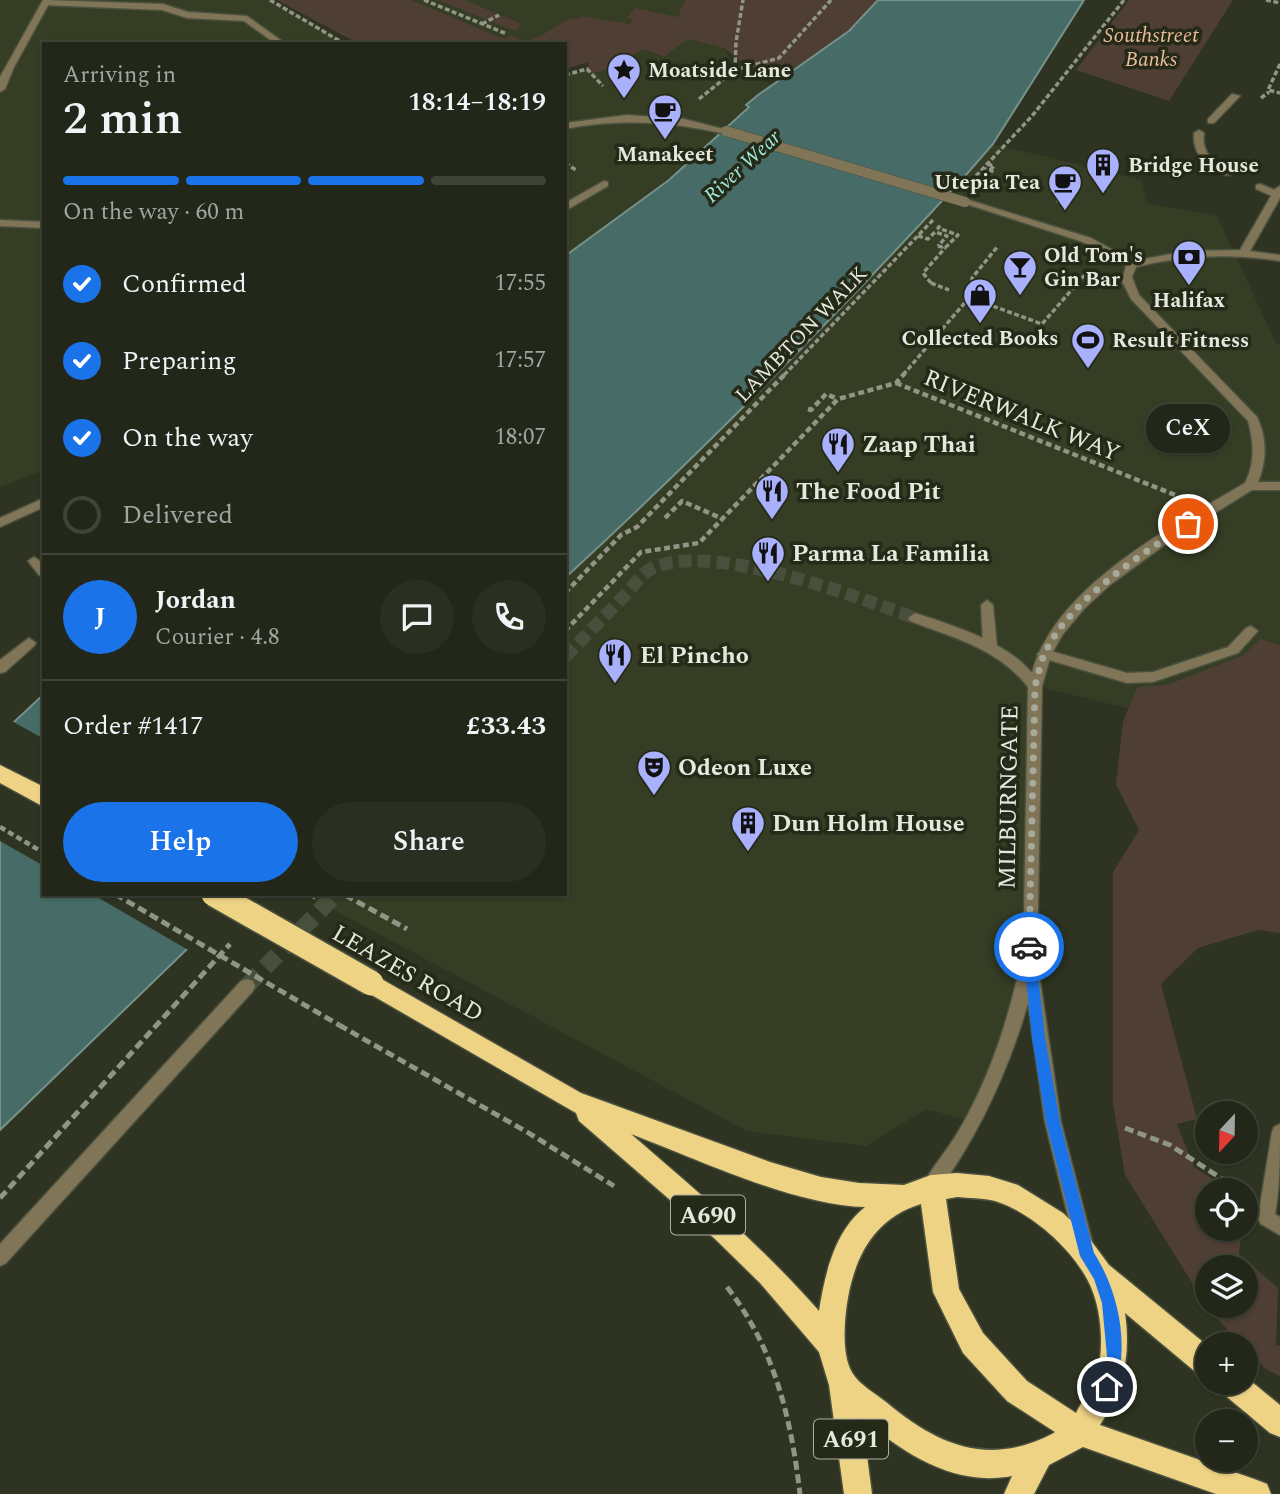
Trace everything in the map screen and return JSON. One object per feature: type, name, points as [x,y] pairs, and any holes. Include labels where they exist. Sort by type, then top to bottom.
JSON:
[{"type":"highway","points":[[0,773],[42,797]]},
{"type":"highway","name":"LEAZES ROAD","points":[[218,896],[573,1101],[705,1152],[795,1182],[859,1195],[904,1196]]},
{"type":"highway","name":"LEAZES ROAD","points":[[573,1101],[723,1229],[769,1274],[829,1343]]},
{"type":"highway","points":[[1093,1266],[1110,1303],[1115,1356],[1107,1387],[1080,1432],[1038,1456],[999,1464],[963,1462],[917,1444],[844,1385],[829,1343],[835,1287],[851,1240],[880,1209],[904,1196],[931,1187],[977,1186],[994,1189],[1012,1196],[1060,1226],[1093,1266],[1195,1353]]},
{"type":"highway","points":[[931,1187],[946,1292],[973,1343],[1017,1391],[1080,1432],[1257,1494]]},
{"type":"highway","name":"A691","points":[[844,1385],[858,1494]]},
{"type":"highway","points":[[1247,1395],[1280,1423]]},
{"type":"highway","points":[[1018,1494],[1038,1456]]},
{"type":"street","points":[[0,89],[2,75],[30,36],[46,2],[163,7],[187,15],[247,19],[279,42]]},
{"type":"street","points":[[1211,121],[1235,96]]},
{"type":"street","points":[[567,126],[608,117],[636,116],[678,120],[726,131],[1087,240],[1132,265],[1201,253],[1245,251],[1280,258]]},
{"type":"street","points":[[1199,134],[1196,144],[1200,153],[1211,165],[1227,173]]},
{"type":"street","points":[[567,207],[604,184]]},
{"type":"street","points":[[1245,251],[1278,191],[1260,187]]},
{"type":"street","points":[[0,223],[42,225]]},
{"type":"street","points":[[1132,265],[1126,274],[1126,284],[1135,297],[1253,420],[1260,463],[1250,486],[1280,486]]},
{"type":"street","name":"MILBURNGATE","points":[[1093,1266],[1053,1122],[1029,960],[1035,686],[1044,654],[1073,614],[1112,577],[1146,551],[1250,486]]},
{"type":"street","points":[[2,525],[42,503]]},
{"type":"street","points":[[34,561],[42,570]]},
{"type":"street","points":[[987,605],[990,647]]},
{"type":"street","points":[[915,618],[990,647],[1018,665],[1035,686]]},
{"type":"street","points":[[1044,654],[1127,678],[1153,677],[1233,650],[1251,631]]},
{"type":"street","points":[[0,668],[29,643]]},
{"type":"street","name":"MILBURNGATE","points":[[931,1187],[958,1152],[1007,1048],[1019,1011],[1029,960]]},
{"type":"street","points":[[0,1257],[247,986]]},
{"type":"street","points":[[1274,1222],[1280,1132]]},
{"type":"path","points":[[270,0],[342,42]]},
{"type":"path","points":[[424,0],[507,34]]},
{"type":"path","points":[[735,70],[743,0]]},
{"type":"path","points":[[697,100],[735,70],[779,58],[831,0]]},
{"type":"path","points":[[971,181],[1032,116],[1124,0]]},
{"type":"path","points":[[1266,0],[1280,4]]},
{"type":"path","points":[[482,24],[499,15]]},
{"type":"path","points":[[1264,96],[1280,64]]},
{"type":"path","points":[[567,74],[587,69],[603,86]]},
{"type":"path","points":[[1261,89],[1280,93]]},
{"type":"path","points":[[987,164],[994,166],[988,172]]},
{"type":"path","name":"LAMBTON WALK","points":[[567,591],[621,535],[637,527],[936,218]]},
{"type":"path","points":[[918,236],[928,240],[935,232],[947,236],[938,246],[945,248]]},
{"type":"path","points":[[949,290],[929,285],[923,273],[958,235]]},
{"type":"path","points":[[567,629],[640,552],[699,543],[838,398],[896,383],[974,292],[972,278],[998,246]]},
{"type":"path","points":[[979,300],[1042,324],[1107,249]]},
{"type":"path","name":"RIVERWALK WAY","points":[[896,383],[1175,495]]},
{"type":"path","points":[[808,409],[811,410],[826,394],[838,398]]},
{"type":"path","points":[[665,518],[682,501],[723,519]]},
{"type":"path","points":[[0,827],[42,852]]},
{"type":"path","points":[[118,896],[527,1132],[617,1187]]},
{"type":"path","points":[[347,896],[407,929]]},
{"type":"path","points":[[0,1198],[239,935]]},
{"type":"path","points":[[1125,1128],[1170,1144],[1221,1178]]},
{"type":"path","points":[[719,1278],[742,1304],[785,1396],[796,1451],[800,1494]]},
{"type":"shaded area","points":[[0,0],[270,0],[342,42],[42,42],[42,471],[0,487]]},
{"type":"shaded area","points":[[277,0],[686,0],[678,10],[682,12],[678,17],[628,18],[633,19],[587,63],[567,68],[567,42],[355,42]]},
{"type":"shaded area","points":[[688,39],[724,48],[731,60],[727,70],[771,84],[669,180],[567,255],[567,74],[587,69],[590,75],[618,65],[643,49],[664,57]]},
{"type":"shaded area","points":[[993,144],[1142,180],[1146,203],[1217,216],[1276,343],[1280,345],[1280,745],[1035,686],[1029,960],[974,1122],[926,1109],[866,1146],[747,1131],[308,896],[567,896],[567,576],[659,491],[902,244]]},
{"type":"green space","points":[[277,0],[411,0],[504,39],[512,35],[524,42],[355,42]]},
{"type":"green space","points":[[438,0],[465,0],[522,24],[515,31]]},
{"type":"green space","points":[[686,0],[878,0],[849,31],[781,77],[746,65],[724,48],[688,39],[664,57],[643,49],[618,65],[590,75],[587,69],[589,62],[567,68],[567,42],[524,42],[542,35],[570,18],[575,20],[583,16],[629,24],[633,19],[627,18],[635,8],[678,17],[681,12],[678,11]]},
{"type":"green space","name":"Southstreet Banks","points":[[1129,0],[1233,0],[1169,101],[1076,70]]},
{"type":"green space","points":[[1260,639],[1280,645],[1280,933],[1258,930],[1198,948],[1161,984],[1195,1112],[1195,1120],[1177,1124],[1194,1167],[1211,1178],[1195,1178],[1195,1241],[1241,1241],[1240,1255],[1195,1255],[1195,1288],[1125,1175],[1113,1104],[1113,872],[1139,830],[1116,784],[1123,722],[1137,687],[1167,685],[1244,655]]},
{"type":"green space","points":[[1258,1271],[1278,1288],[1276,1345],[1280,1346],[1280,1376],[1266,1369],[1258,1361],[1258,1332],[1230,1332],[1217,1318],[1258,1318]]},
{"type":"water","name":"River Wear","points":[[878,0],[1084,0],[993,144],[965,176],[769,381],[567,576],[567,255],[669,180],[749,107],[746,105],[758,95],[849,31]]},
{"type":"water","points":[[42,696],[42,896],[242,896],[0,1130],[0,731]]},
{"type":"pier","points":[[10,720],[42,738],[42,865],[0,841],[0,726]]},
{"type":"pier","points":[[95,896],[245,896],[190,951]]},
{"type":"tunnel","points":[[567,655],[644,574],[651,569],[676,562],[708,561],[782,574],[915,618]]},
{"type":"tunnel","points":[[247,986],[334,896]]},
{"type":"way so far","points":[[1029,947],[1035,686],[1044,654],[1073,614],[1112,577],[1188,524]]},
{"type":"place","name":"Moatside Lane","points":[[624,100]]},
{"type":"place","name":"Manakeet","points":[[665,141]]},
{"type":"place","name":"Bridge House","points":[[1103,195]]},
{"type":"place","name":"Utepia Tea","points":[[1065,212]]},
{"type":"place","name":"Halifax","points":[[1189,287]]},
{"type":"place","name":"Old Tom's Gin Bar","points":[[1020,297]]},
{"type":"place","name":"Collected Books","points":[[980,325]]},
{"type":"place","name":"Result Fitness","points":[[1088,370]]},
{"type":"place","name":"Zaap Thai","points":[[838,474]]},
{"type":"place","name":"The Food Pit","points":[[772,521]]},
{"type":"place","name":"CeX","points":[[1188,524]]},
{"type":"place","name":"Parma La Familia","points":[[768,583]]},
{"type":"place","name":"El Pincho","points":[[615,685]]},
{"type":"place","name":"Odeon Luxe","points":[[654,797]]},
{"type":"place","name":"Dun Holm House","points":[[748,853]]},
{"type":"route","points":[[1029,947],[1039,1038],[1053,1122],[1087,1256],[1100,1275],[1110,1303],[1115,1356],[1107,1387]]}]
